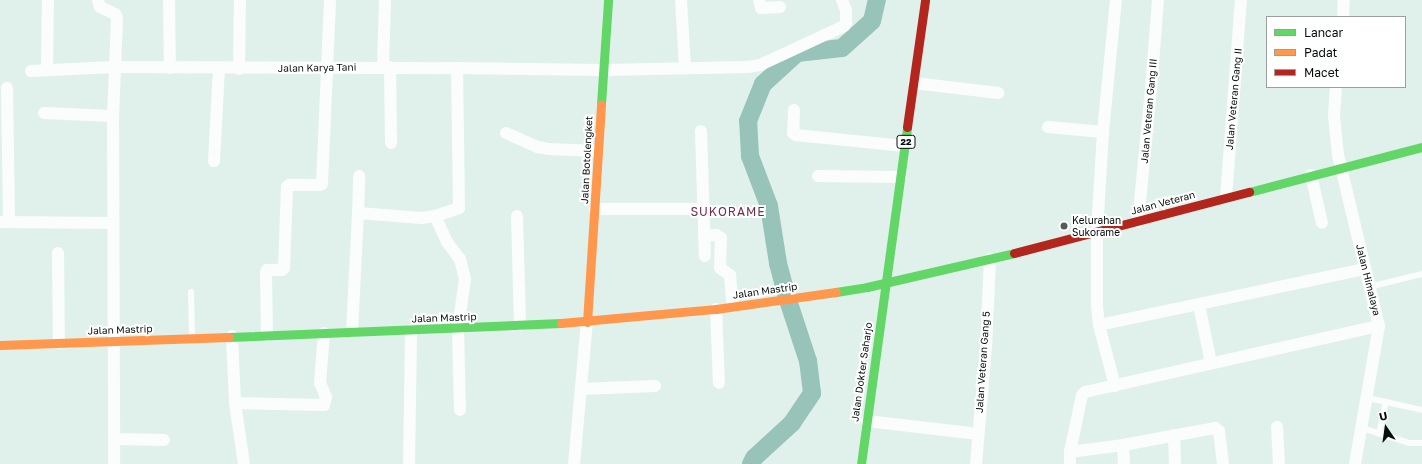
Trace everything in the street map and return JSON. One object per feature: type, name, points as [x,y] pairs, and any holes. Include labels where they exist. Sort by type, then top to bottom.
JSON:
[{"type":"main road","name":"Jalan Botolengket","points":[[587,322],[608,0]]},
{"type":"main road","name":"22","points":[[886,284],[925,0]]},
{"type":"main road","name":"Jalan Veteran","points":[[886,284],[1138,222],[1311,175],[1422,147]]},
{"type":"main road","name":"Jalan Mastrip","points":[[0,345],[458,329],[587,322],[733,307],[886,284]]},
{"type":"main road","name":"Jalan Dokter Saharjo","points":[[861,464],[886,284]]},
{"type":"street","points":[[47,69],[48,0]]},
{"type":"street","points":[[98,0],[100,7],[115,14],[117,18],[114,67],[112,223],[114,464]]},
{"type":"street","points":[[169,0],[170,68]]},
{"type":"street","points":[[238,69],[240,0]]},
{"type":"street","points":[[267,335],[266,273],[268,270],[282,270],[284,268],[287,186],[322,184],[330,0]]},
{"type":"street","points":[[385,0],[391,143]]},
{"type":"street","points":[[681,0],[685,68]]},
{"type":"street","points":[[759,0],[761,8],[780,7]]},
{"type":"street","name":"Jalan Karya Tani","points":[[31,70],[114,67],[219,69],[387,67],[603,70],[760,65],[844,26],[846,23],[846,10],[842,0]]},
{"type":"street","points":[[1115,386],[1096,309],[1097,231],[1103,132],[1116,0]]},
{"type":"street","name":"Jalan Veteran Gang III","points":[[1138,222],[1158,0]]},
{"type":"street","name":"Jalan Veteran Gang II","points":[[1226,198],[1241,0]]},
{"type":"street","points":[[1342,16],[1344,0]]},
{"type":"street","points":[[358,213],[411,218],[435,216],[459,208],[457,68]]},
{"type":"street","points":[[214,161],[219,69]]},
{"type":"street","points":[[914,82],[998,93]]},
{"type":"street","points":[[7,88],[4,222],[112,223]]},
{"type":"street","name":"Jalan Himalaya","points":[[1336,88],[1334,115],[1338,155],[1364,269],[1379,326],[1368,398],[1355,464]]},
{"type":"street","points":[[794,110],[794,133],[796,135],[906,146]]},
{"type":"street","points":[[44,113],[113,116]]},
{"type":"street","points":[[1048,127],[1103,132]]},
{"type":"street","points":[[701,131],[706,256]]},
{"type":"street","points":[[506,133],[538,147],[548,149],[598,151]]},
{"type":"street","points":[[1311,175],[1322,223]]},
{"type":"street","points":[[352,332],[359,176]]},
{"type":"street","points":[[818,176],[901,176]]},
{"type":"street","points":[[595,209],[703,209]]},
{"type":"street","points":[[435,216],[447,242],[460,259],[465,279],[458,329],[460,410]]},
{"type":"street","points":[[517,216],[520,325]]},
{"type":"street","points":[[704,236],[716,235],[721,238],[720,268],[730,275],[733,307]]},
{"type":"street","points":[[58,253],[59,343]]},
{"type":"street","name":"Jalan Veteran Gang 5","points":[[976,464],[986,348],[990,259]]},
{"type":"street","points":[[1099,325],[1364,269]]},
{"type":"street","points":[[1199,305],[1211,364]]},
{"type":"street","points":[[716,309],[719,384]]},
{"type":"street","points":[[574,464],[587,322]]},
{"type":"street","points":[[1223,464],[1219,431],[1215,428],[1174,435],[1070,458],[1084,394],[1379,326]]},
{"type":"street","points":[[409,464],[411,330]]},
{"type":"street","points":[[235,403],[324,405],[326,397],[325,392],[320,387],[324,333]]},
{"type":"street","points":[[232,336],[235,403],[244,464]]},
{"type":"street","points":[[581,389],[655,386]]},
{"type":"street","points":[[866,421],[978,434]]},
{"type":"street","points":[[1278,426],[1279,464]]},
{"type":"street","points":[[1174,435],[1175,464]]},
{"type":"street","points":[[114,439],[164,440]]},
{"type":"street","points":[[1123,446],[1124,464]]},
{"type":"lane","points":[[1369,286],[1422,274]]},
{"type":"lane","points":[[191,292],[192,338]]},
{"type":"lane","points":[[1368,398],[1422,410]]},
{"type":"lane","points":[[1379,434],[1386,402]]},
{"type":"lane","points":[[1362,428],[1410,443],[1422,443]]},
{"type":"waterway","points":[[751,464],[754,458],[792,423],[812,393],[808,361],[787,297],[778,263],[769,206],[750,156],[748,121],[763,84],[797,53],[842,48],[872,21],[877,0]]},
{"type":"traffic: fast","points":[[601,104],[608,0]]},
{"type":"traffic: fast","points":[[861,464],[907,127]]},
{"type":"traffic: fast","points":[[1249,192],[1422,147]]},
{"type":"traffic: fast","points":[[836,292],[867,287],[1014,253]]},
{"type":"traffic: fast","points":[[229,337],[561,323]]},
{"type":"traffic: slow","points":[[587,322],[601,104]]},
{"type":"traffic: slow","points":[[561,323],[716,309],[836,292]]},
{"type":"traffic: slow","points":[[0,345],[229,337]]},
{"type":"traffic: jam","points":[[907,127],[925,0]]},
{"type":"traffic: jam","points":[[1014,253],[1249,192]]},
{"type":"place","name":"Kelurahan Sukorame","points":[[1064,226]]},
{"type":"district","name":"SUKORAME","points":[[728,212]]}]
